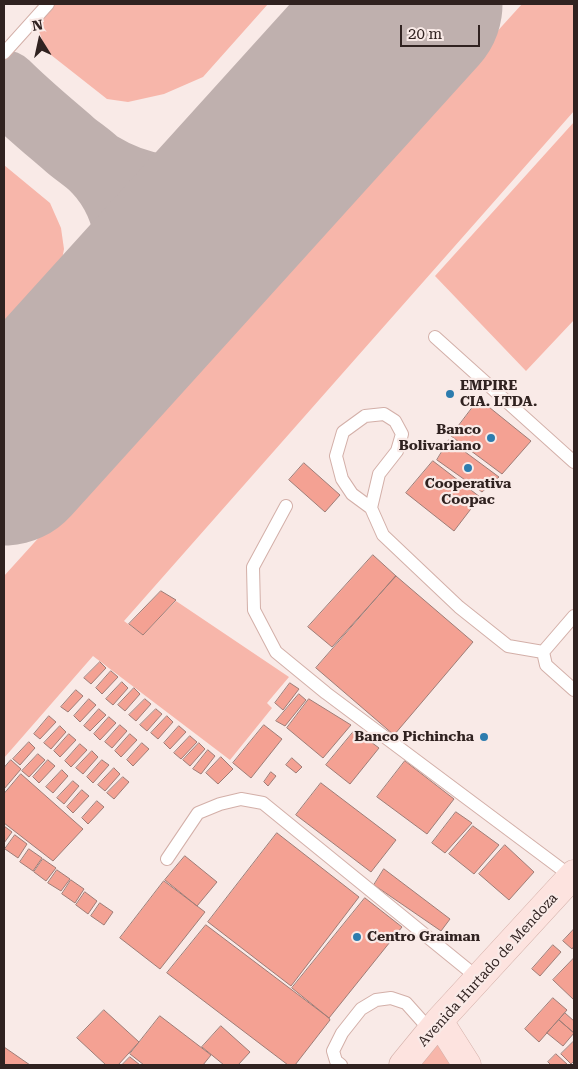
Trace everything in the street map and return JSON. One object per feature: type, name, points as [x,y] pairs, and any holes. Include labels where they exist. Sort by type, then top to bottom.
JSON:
[{"type":"main road","name":"Avenida Hurtado de Mendoza","points":[[409,1063],[435,1026],[573,876]]},
{"type":"main road","points":[[435,1026],[467,1065]]},
{"type":"lane","points":[[4,53],[48,4]]},
{"type":"lane","points":[[435,337],[574,462]]},
{"type":"lane","points":[[371,508],[379,474],[397,451],[402,434],[395,421],[384,414],[365,416],[342,432],[336,456],[342,479],[352,494],[371,508],[383,535],[459,607],[508,646],[543,652]]},
{"type":"lane","points":[[286,506],[253,567],[254,610],[276,652],[326,693],[573,876]]},
{"type":"lane","points":[[543,652],[574,616]]},
{"type":"lane","points":[[543,652],[546,666],[574,690]]},
{"type":"lane","points":[[167,858],[198,813],[220,804],[241,799],[263,803],[478,978]]},
{"type":"lane","points":[[341,1065],[336,1061],[333,1050],[342,1033],[361,1009],[376,1000],[391,998],[406,1003],[435,1026]]},
{"type":"shaded area","points":[[54,4],[268,4],[203,77],[164,94],[128,102],[107,99],[46,51],[39,31],[42,17]]},
{"type":"shaded area","points":[[522,4],[574,4],[574,111],[124,621],[143,635],[176,601],[289,677],[267,703],[272,708],[230,760],[93,656],[4,758],[4,576]]},
{"type":"shaded area","points":[[574,122],[574,320],[526,371],[435,276]]},
{"type":"shaded area","points":[[4,165],[50,203],[61,228],[64,249],[57,287],[4,343]]},
{"type":"shaded area","points":[[438,1030],[462,1065],[419,1065]]},
{"type":"building","name":"Banco Bolivariano","points":[[479,399],[531,441],[502,474],[451,436]]},
{"type":"building","name":"Cooperativa Coopac","points":[[449,440],[499,477],[482,492],[437,460]]},
{"type":"building","points":[[433,461],[480,497],[454,531],[406,493]]},
{"type":"building","points":[[304,463],[340,495],[325,512],[289,480]]},
{"type":"building","points":[[373,555],[396,576],[332,647],[308,627]]},
{"type":"building","points":[[396,576],[473,642],[394,735],[316,668]]},
{"type":"building","points":[[161,591],[176,600],[143,635],[129,624]]},
{"type":"building","points":[[100,662],[106,668],[91,684],[84,678]]},
{"type":"building","points":[[111,671],[118,677],[102,694],[96,688]]},
{"type":"building","points":[[122,682],[128,688],[113,705],[106,699]]},
{"type":"building","points":[[290,683],[299,689],[283,710],[275,703]]},
{"type":"building","points":[[134,688],[140,694],[125,711],[118,705]]},
{"type":"building","points":[[76,690],[83,696],[68,712],[61,707]]},
{"type":"building","points":[[299,694],[306,700],[285,726],[276,721]]},
{"type":"building","points":[[89,699],[96,705],[80,722],[74,716]]},
{"type":"building","points":[[145,699],[151,704],[136,721],[129,715]]},
{"type":"building","points":[[309,699],[351,725],[323,758],[287,728]]},
{"type":"building","points":[[99,709],[106,715],[90,731],[84,726]]},
{"type":"building","points":[[156,709],[162,714],[147,731],[140,725]]},
{"type":"building","points":[[49,716],[56,722],[40,739],[34,734]]},
{"type":"building","points":[[167,716],[173,722],[158,739],[151,733]]},
{"type":"building","points":[[109,717],[116,723],[100,740],[94,734]]},
{"type":"building","points":[[120,725],[127,731],[112,748],[105,742]]},
{"type":"building","points":[[264,725],[282,739],[251,778],[233,763]]},
{"type":"building","points":[[60,726],[66,732],[51,749],[44,743]]},
{"type":"building","points":[[179,726],[186,732],[170,749],[164,743]]},
{"type":"building","points":[[355,730],[379,748],[350,784],[326,765]]},
{"type":"building","points":[[69,734],[76,740],[60,757],[54,751]]},
{"type":"building","points":[[130,734],[137,740],[121,757],[115,751]]},
{"type":"building","points":[[190,736],[197,742],[181,759],[174,753]]},
{"type":"building","points":[[29,742],[35,748],[20,765],[13,759]]},
{"type":"building","points":[[142,743],[149,749],[133,766],[127,760]]},
{"type":"building","points":[[199,743],[205,749],[190,766],[183,760]]},
{"type":"building","points":[[80,744],[87,750],[71,767],[65,761]]},
{"type":"building","points":[[208,750],[215,756],[201,774],[193,769]]},
{"type":"building","points":[[92,751],[98,757],[83,774],[76,768]]},
{"type":"building","points":[[38,754],[45,760],[29,777],[22,771]]},
{"type":"building","points":[[221,757],[233,769],[218,784],[206,773]]},
{"type":"building","points":[[292,758],[302,767],[296,773],[286,765]]},
{"type":"building","points":[[11,760],[21,769],[4,789],[4,768]]},
{"type":"building","points":[[48,760],[55,766],[39,783],[33,777]]},
{"type":"building","points":[[102,760],[109,765],[93,783],[87,777]]},
{"type":"building","points":[[405,761],[454,799],[427,834],[377,797]]},
{"type":"building","points":[[114,768],[120,774],[105,791],[98,785]]},
{"type":"building","points":[[62,770],[68,776],[53,793],[46,787]]},
{"type":"building","points":[[271,772],[276,776],[268,786],[264,782]]},
{"type":"building","points":[[21,774],[83,829],[53,861],[4,823],[4,794]]},
{"type":"building","points":[[123,777],[129,782],[114,799],[107,793]]},
{"type":"building","points":[[73,781],[79,786],[64,804],[57,798]]},
{"type":"building","points":[[321,783],[396,840],[371,872],[296,815]]},
{"type":"building","points":[[82,790],[89,796],[73,813],[67,807]]},
{"type":"building","points":[[97,801],[104,807],[88,824],[82,818]]},
{"type":"building","points":[[456,812],[472,823],[445,853],[432,843]]},
{"type":"building","points":[[4,826],[12,832],[4,843]]},
{"type":"building","points":[[473,826],[499,845],[474,874],[449,854]]},
{"type":"building","points":[[277,833],[359,897],[291,986],[208,922]]},
{"type":"building","points":[[15,835],[27,844],[18,858],[5,849]]},
{"type":"building","points":[[505,845],[534,872],[509,900],[479,874]]},
{"type":"building","points":[[29,849],[42,858],[33,871],[20,862]]},
{"type":"building","points":[[185,856],[217,882],[197,906],[165,880]]},
{"type":"building","points":[[43,859],[56,868],[46,881],[34,872]]},
{"type":"building","points":[[384,869],[450,919],[441,931],[374,885]]},
{"type":"building","points":[[57,870],[70,879],[61,891],[48,883]]},
{"type":"building","points":[[71,880],[84,889],[75,903],[62,894]]},
{"type":"building","points":[[164,881],[205,912],[160,969],[120,938]]},
{"type":"building","points":[[85,892],[97,901],[88,914],[76,905]]},
{"type":"building","points":[[365,898],[402,927],[329,1018],[292,988]]},
{"type":"building","points":[[100,903],[113,912],[104,925],[91,916]]},
{"type":"building","points":[[206,925],[329,1018],[330,1020],[295,1065],[288,1065],[167,973]]},
{"type":"building","points":[[574,929],[574,946],[572,949],[563,941]]},
{"type":"building","points":[[553,945],[561,952],[540,976],[532,969]]},
{"type":"building","points":[[574,958],[574,1000],[553,980]]},
{"type":"building","points":[[553,998],[567,1010],[539,1042],[525,1029]]},
{"type":"building","points":[[104,1010],[139,1042],[118,1065],[106,1065],[77,1038]]},
{"type":"building","points":[[565,1013],[574,1021],[574,1033],[559,1020]]},
{"type":"building","points":[[160,1016],[211,1055],[203,1065],[144,1065],[130,1054]]},
{"type":"building","points":[[559,1020],[574,1033],[563,1046],[547,1033]]},
{"type":"building","points":[[221,1026],[250,1052],[238,1065],[224,1065],[202,1047]]},
{"type":"building","points":[[574,1041],[574,1061],[571,1064],[561,1054]]},
{"type":"building","points":[[4,1047],[30,1065],[4,1065]]},
{"type":"building","points":[[556,1054],[568,1065],[551,1065],[548,1062]]},
{"type":"building","points":[[130,1057],[140,1065],[122,1065]]},
{"type":"taxiway","points":[[4,86],[98,168],[120,201],[127,220],[131,239],[132,259],[126,299],[110,331],[82,370]]},
{"type":"taxiway","points":[[98,167],[129,182],[145,187],[162,190],[195,191],[212,188],[246,174],[291,138]]},
{"type":"runway","points":[[4,455],[412,4]]},
{"type":"place","name":"EMPIRE CIA. LTDA.","points":[[450,394]]},
{"type":"place","name":"Banco Bolivariano","points":[[491,438]]},
{"type":"place","name":"Cooperativa Coopac","points":[[468,468]]},
{"type":"place","name":"Banco Pichincha","points":[[484,737]]},
{"type":"place","name":"Centro Graiman","points":[[357,937]]}]
